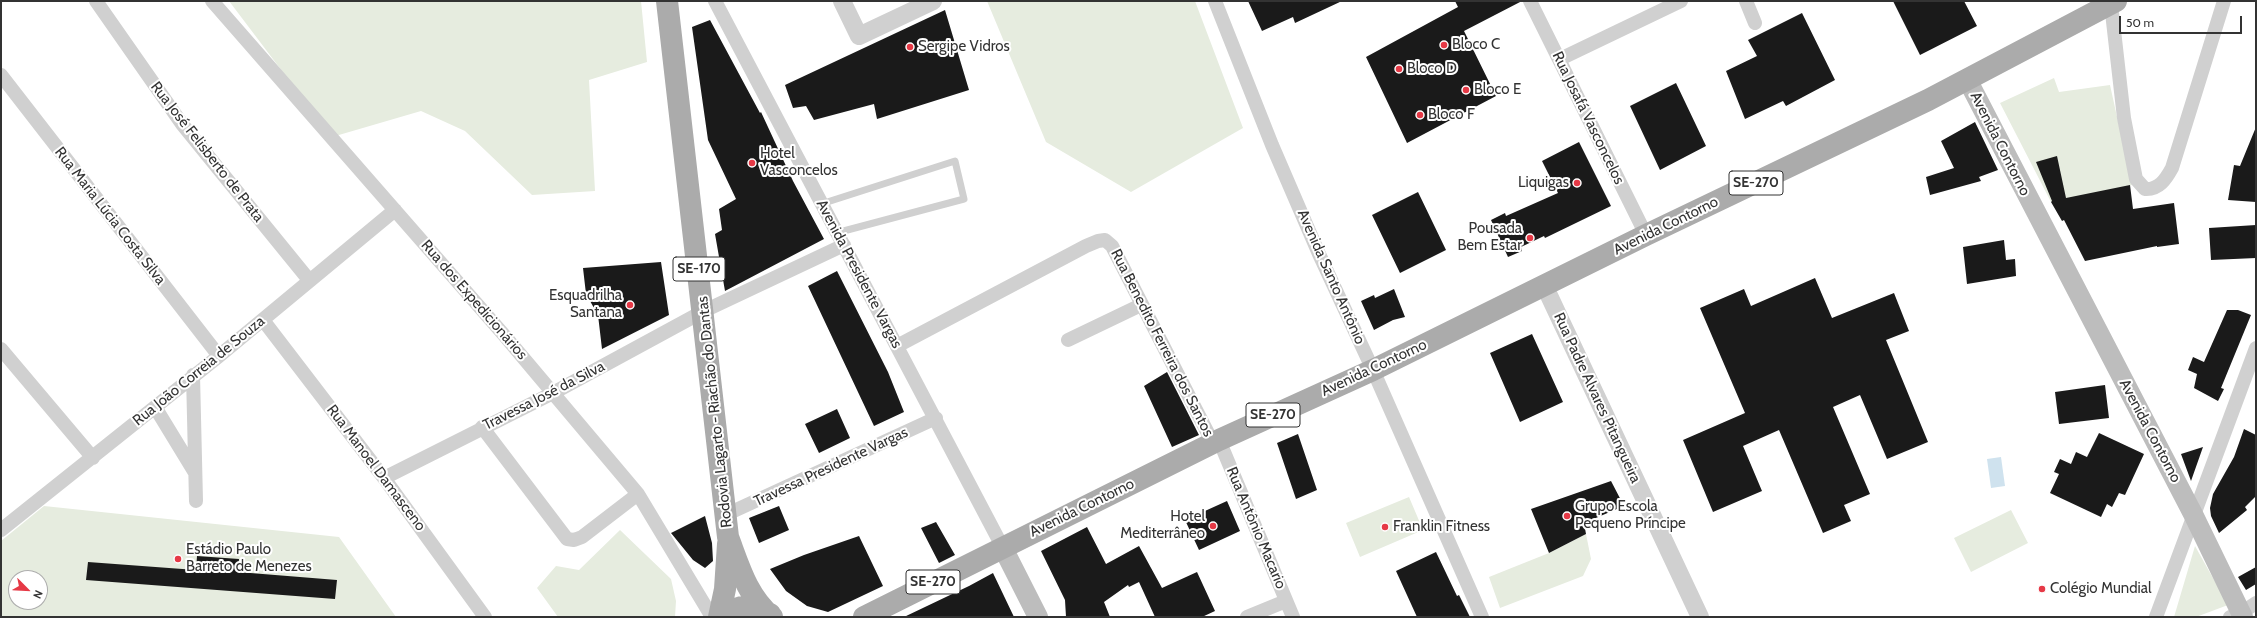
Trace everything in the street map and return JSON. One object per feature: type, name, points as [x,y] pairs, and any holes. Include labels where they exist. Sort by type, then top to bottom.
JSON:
[{"type":"main road","name":"Rodovia Lagarto - Riachão do Dantas","points":[[667,1],[704,311],[728,537]]},
{"type":"main road","name":"SE-270","points":[[1967,79],[2113,2]]},
{"type":"main road","name":"Avenida Contorno","points":[[864,617],[1216,441],[1373,370],[1545,287],[1646,235],[1928,100],[1967,79],[2243,613]]},
{"type":"main road","points":[[728,537],[748,588],[770,615]]},
{"type":"main road","points":[[719,617],[725,589],[728,537]]},
{"type":"main road","points":[[1003,548],[1038,617]]},
{"type":"main road","points":[[724,617],[729,612],[741,607],[753,606],[770,615]]},
{"type":"street","name":"Rua José Felisberto de Prata","points":[[96,1],[182,124],[309,280]]},
{"type":"street","name":"Rua dos Expedicionários","points":[[212,1],[395,210],[638,494],[712,617]]},
{"type":"street","name":"Avenida Presidente Vargas","points":[[715,1],[821,204],[936,418],[1003,548]]},
{"type":"street","points":[[842,1],[859,36],[932,1]]},
{"type":"street","name":"Avenida Santo Antônio","points":[[1215,1],[1272,145],[1319,254],[1373,370],[1482,617]]},
{"type":"street","name":"Rua Josafá Vasconcelos","points":[[1530,1],[1646,235]]},
{"type":"street","points":[[1560,59],[1681,1]]},
{"type":"street","points":[[1746,1],[1756,23]]},
{"type":"street","points":[[2113,2],[2124,118],[2136,180],[2145,189],[2151,189],[2160,186],[2172,168],[2224,1]]},
{"type":"street","name":"Rua Maria Lúcia Costa Silva","points":[[1,75],[219,356]]},
{"type":"street","name":"Rua João Correia de Souza","points":[[1,530],[93,458],[193,375],[219,356],[395,210]]},
{"type":"street","name":"Rua Benedito Ferreira dos Santos","points":[[898,346],[1086,246],[1103,240],[1112,246],[1141,305],[1216,441]]},
{"type":"street","name":"Travessa José da Silva","points":[[384,478],[482,427],[553,393],[704,311],[844,246]]},
{"type":"street","name":"Rua Padre Alvares Pitangueira","points":[[1545,287],[1700,617]]},
{"type":"street","points":[[1068,340],[1141,305]]},
{"type":"street","name":"Rua Manoel Damasceno","points":[[263,320],[384,478],[485,617]]},
{"type":"street","points":[[2156,617],[2193,514],[2256,348]]},
{"type":"street","points":[[1,349],[93,458]]},
{"type":"street","points":[[193,375],[194,471],[196,501]]},
{"type":"street","points":[[155,407],[194,471]]},
{"type":"street","name":"Travessa Presidente Vargas","points":[[725,515],[936,418]]},
{"type":"street","points":[[482,427],[567,539],[574,540],[582,537],[638,494]]},
{"type":"street","name":"Rua Antônio Macario","points":[[1216,441],[1293,617]]},
{"type":"street","points":[[1247,617],[1286,601]]},
{"type":"lane","points":[[821,204],[955,161],[964,199],[836,232]]},
{"type":"shaded area","points":[[229,1],[641,1],[647,62],[589,80],[595,191],[532,195],[465,131],[421,111],[332,137]]},
{"type":"shaded area","points":[[987,1],[1195,1],[1243,128],[1131,192],[1046,142]]},
{"type":"shaded area","points":[[2054,78],[2059,92],[2110,85],[2132,185],[2051,202],[2000,103]]},
{"type":"shaded area","name":"Franklin Fitness","points":[[1409,497],[1423,530],[1360,557],[1346,523]]},
{"type":"shaded area","name":"Estádio Paulo Barreto de Menezes","points":[[44,506],[339,537],[396,617],[1,617],[1,541]]},
{"type":"shaded area","points":[[2011,510],[2028,543],[1971,572],[1954,538]]},
{"type":"shaded area","points":[[620,530],[671,579],[676,601],[675,617],[558,617],[537,588],[556,566],[579,570]]},
{"type":"shaded area","points":[[1586,534],[1591,559],[1583,576],[1500,608],[1489,577],[1549,553]]},
{"type":"shaded area","points":[[2195,546],[2228,605],[2196,617],[2174,617]]},
{"type":"water","points":[[2001,457],[2005,486],[1991,488],[1987,459]]},
{"type":"building","points":[[1248,1],[1342,1],[1295,23],[1293,17],[1262,31]]},
{"type":"building","points":[[1455,1],[1522,1],[1464,31],[1496,96],[1407,143],[1366,57],[1458,7]]},
{"type":"building","points":[[1893,1],[1964,1],[1977,26],[1920,55]]},
{"type":"building","name":"Sergipe Vidros","points":[[945,10],[969,90],[877,119],[874,104],[814,120],[806,106],[793,108],[785,85]]},
{"type":"building","points":[[1802,13],[1835,80],[1786,106],[1783,101],[1745,119],[1726,71],[1757,56],[1748,40]]},
{"type":"building","points":[[710,20],[760,113],[761,112],[793,181],[824,239],[725,291],[715,234],[722,230],[719,209],[736,199],[708,140],[692,27]]},
{"type":"building","points":[[1676,83],[1706,146],[1660,170],[1630,106]]},
{"type":"building","points":[[1975,122],[1998,170],[1979,177],[1981,181],[1930,195],[1926,177],[1954,168],[1941,141]]},
{"type":"building","points":[[2256,127],[2256,202],[2228,200],[2234,165],[2240,166]]},
{"type":"building","points":[[1579,142],[1611,206],[1545,238],[1544,236],[1521,247],[1522,251],[1508,257],[1491,220],[1505,213],[1506,216],[1558,193],[1542,161]]},
{"type":"building","points":[[2057,156],[2066,198],[2130,185],[2133,209],[2174,203],[2179,244],[2157,246],[2085,261],[2064,220],[2062,221],[2051,202],[2052,201],[2036,162]]},
{"type":"building","points":[[1418,192],[1446,250],[1400,273],[1372,215]]},
{"type":"building","points":[[2256,225],[2256,258],[2211,260],[2209,228]]},
{"type":"building","points":[[2004,240],[2006,260],[2015,259],[2016,276],[1967,284],[1963,247]]},
{"type":"building","name":"Esquadrilha Santana","points":[[661,262],[669,315],[602,349],[598,315],[586,294],[583,268]]},
{"type":"building","points":[[837,271],[888,372],[904,412],[874,426],[808,286]]},
{"type":"building","points":[[1815,278],[1832,318],[1894,293],[1909,331],[1886,340],[1928,442],[1887,459],[1860,395],[1833,407],[1870,494],[1844,505],[1851,521],[1823,533],[1779,430],[1743,446],[1762,491],[1713,512],[1683,440],[1745,413],[1700,308],[1744,289],[1751,306]]},
{"type":"building","points":[[1394,289],[1405,317],[1393,320],[1374,330],[1361,301],[1374,295],[1375,298]]},
{"type":"building","points":[[2227,310],[2238,310],[2251,315],[2221,388],[2224,389],[2218,401],[2194,388],[2197,374],[2188,370],[2193,357],[2204,362]]},
{"type":"building","points":[[1532,334],[1563,402],[1520,422],[1490,353]]},
{"type":"building","points":[[1167,372],[1199,435],[1172,447],[1144,386]]},
{"type":"building","points":[[2105,385],[2109,418],[2059,424],[2055,392]]},
{"type":"building","points":[[837,409],[850,438],[819,453],[805,424]]},
{"type":"building","points":[[2244,429],[2256,435],[2256,496],[2245,507],[2247,510],[2219,533],[2211,516],[2210,508],[2213,494],[2234,457]]},
{"type":"building","points":[[2099,433],[2144,454],[2125,495],[2119,493],[2112,507],[2107,504],[2101,517],[2050,493],[2059,474],[2054,472],[2060,459],[2071,464],[2076,452],[2087,457]]},
{"type":"building","points":[[1298,434],[1317,490],[1296,499],[1277,443]]},
{"type":"building","points":[[2203,447],[2191,481],[2181,454]]},
{"type":"building","name":"Grupo Escola Pequeno Príncipe","points":[[1611,481],[1624,506],[1584,523],[1586,534],[1549,553],[1531,509]]},
{"type":"building","name":"Hotel Mediterrâneo","points":[[1227,501],[1240,531],[1199,550],[1185,520]]},
{"type":"building","points":[[779,506],[789,530],[759,543],[749,518]]},
{"type":"building","points":[[705,516],[712,543],[713,561],[705,568],[693,560],[671,533]]},
{"type":"building","points":[[936,522],[955,555],[939,563],[921,528]]},
{"type":"building","points":[[1087,527],[1106,564],[1139,546],[1162,588],[1197,572],[1215,611],[1202,617],[1155,617],[1139,582],[1129,587],[1128,585],[1104,602],[1110,617],[1066,617],[1065,600],[1041,551]]},
{"type":"building","points":[[859,536],[883,586],[828,612],[807,606],[786,591],[770,569],[804,555]]},
{"type":"building","points":[[1436,552],[1457,596],[1459,595],[1470,617],[1417,617],[1396,571]]},
{"type":"building","points":[[197,556],[239,559],[238,572],[337,580],[335,599],[86,580],[88,562],[196,570]]},
{"type":"building","points":[[2256,567],[2256,584],[2246,590],[2238,577]]},
{"type":"building","points":[[993,573],[1014,617],[904,617],[969,586]]},
{"type":"place","name":"Bloco C","points":[[1444,45]]},
{"type":"place","name":"Sergipe Vidros","points":[[910,47]]},
{"type":"place","name":"Bloco D","points":[[1399,69]]},
{"type":"place","name":"Bloco E","points":[[1466,90]]},
{"type":"place","name":"Bloco F","points":[[1420,115]]},
{"type":"place","name":"Hotel Vasconcelos","points":[[752,163]]},
{"type":"place","name":"Liquigas","points":[[1577,183]]},
{"type":"place","name":"Pousada Bem Estar","points":[[1530,238]]},
{"type":"place","name":"Esquadrilha Santana","points":[[630,305]]},
{"type":"place","name":"Grupo Escola Pequeno Príncipe","points":[[1567,516]]},
{"type":"place","name":"Hotel Mediterrâneo","points":[[1213,526]]},
{"type":"place","name":"Franklin Fitness","points":[[1385,527]]},
{"type":"place","name":"Estádio Paulo Barreto de Menezes","points":[[178,559]]},
{"type":"place","name":"Colégio Mundial","points":[[2042,589]]}]
